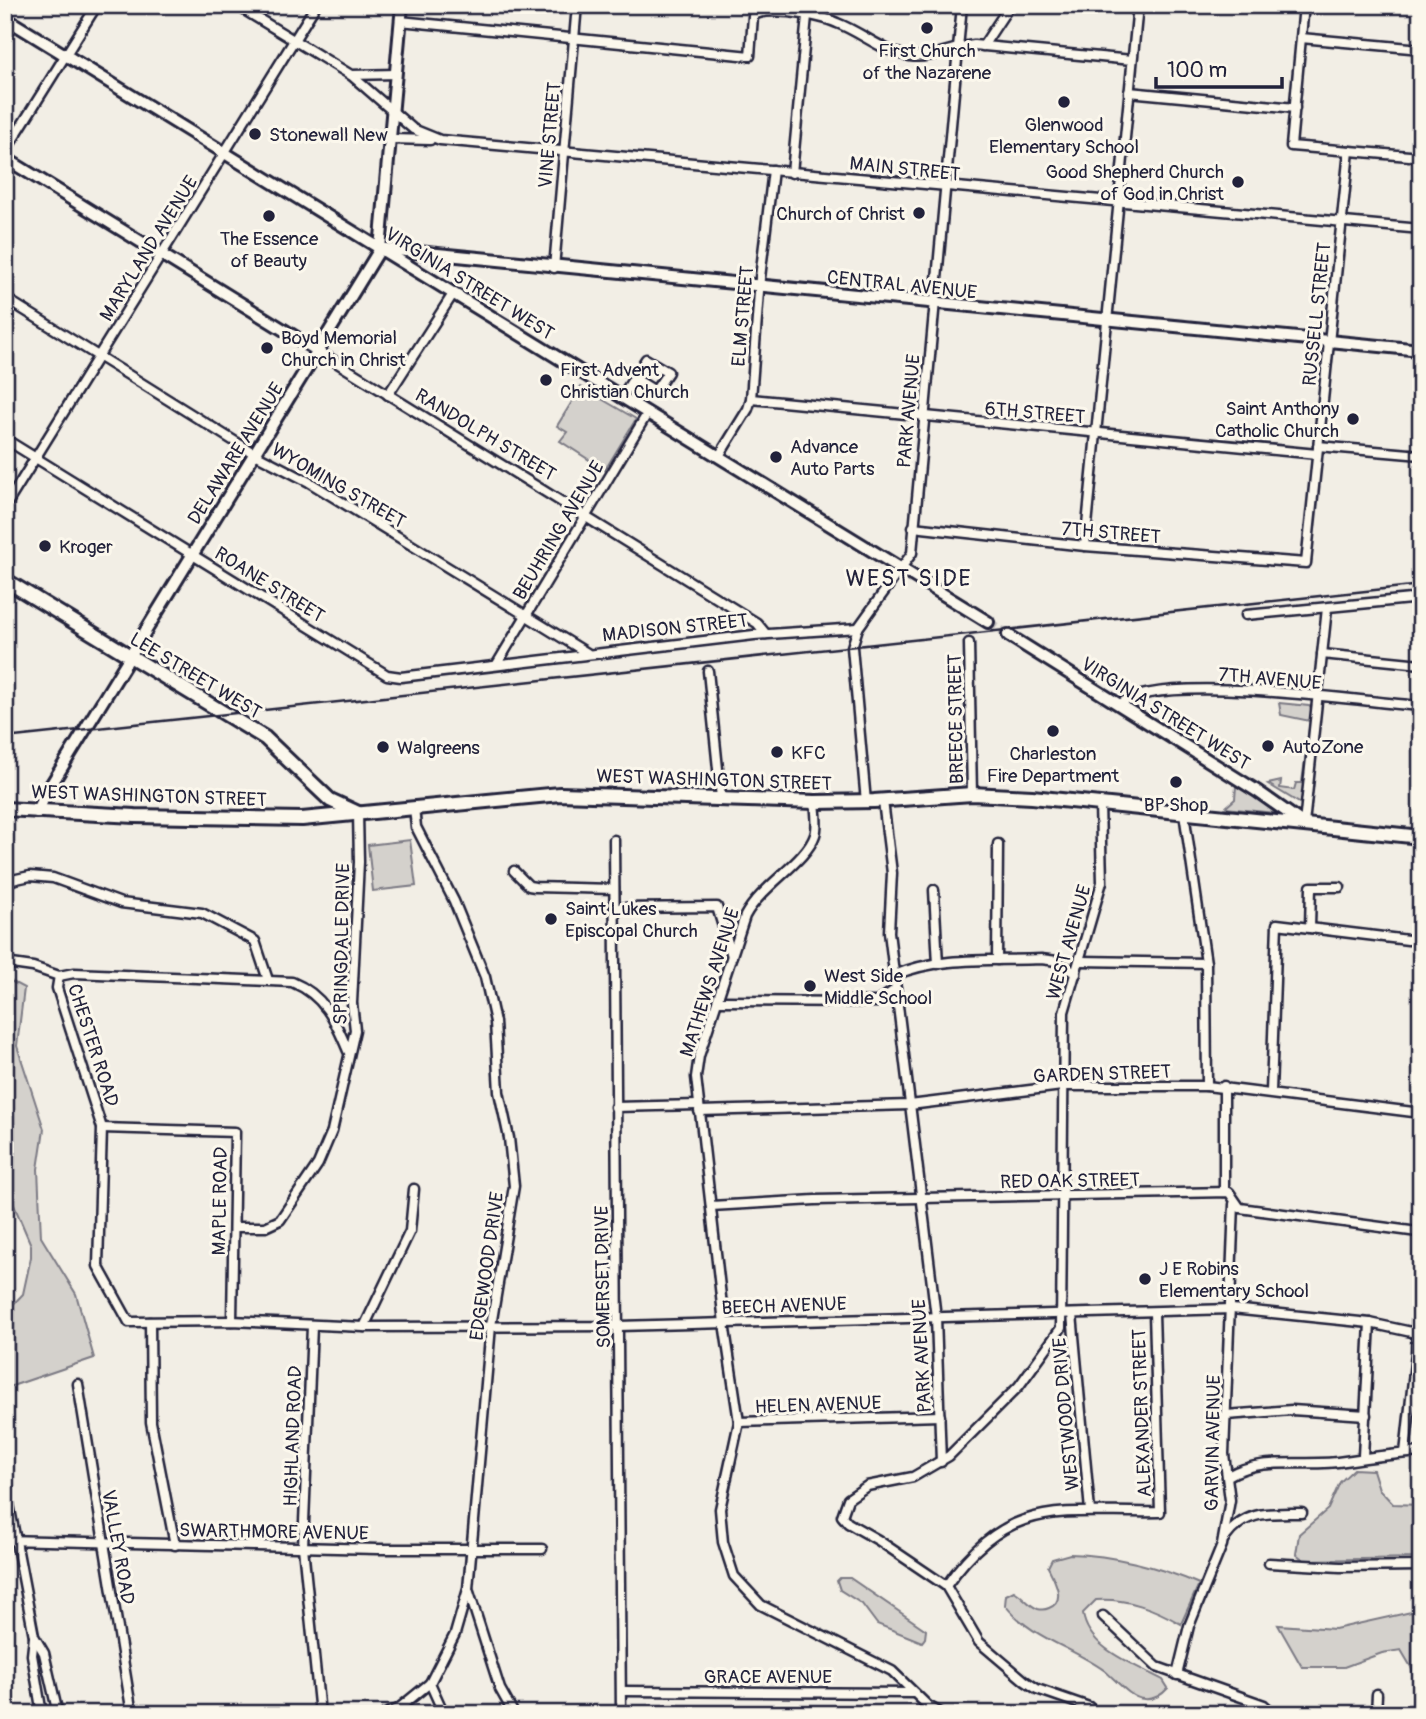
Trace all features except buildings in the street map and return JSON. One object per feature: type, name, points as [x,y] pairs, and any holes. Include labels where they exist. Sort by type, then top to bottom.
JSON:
[{"type":"main road","name":"DELAWARE AVENUE","points":[[37,812],[380,249],[402,5]]},
{"type":"main road","name":"VIRGINIA STREET WEST","points":[[5,18],[988,622]]},
{"type":"main road","name":"RANDOLPH STREET","points":[[5,158],[318,351]]},
{"type":"main road","name":"CENTRAL AVENUE","points":[[380,249],[934,305],[1421,350]]},
{"type":"main road","name":"LEE STREET WEST","points":[[5,580],[265,738],[330,800],[358,813]]},
{"type":"main road","name":"VIRGINIA STREET WEST","points":[[1008,635],[1273,801],[1304,824]]},
{"type":"main road","points":[[267,818],[314,811],[319,802],[310,782]]},
{"type":"main road","name":"WEST WASHINGTON STREET","points":[[5,809],[302,819],[560,794],[815,802],[866,802],[972,794],[1101,804],[1421,837]]},
{"type":"street","points":[[5,152],[97,5]]},
{"type":"street","name":"MAIN STREET","points":[[236,5],[351,75],[413,129],[440,140],[564,149],[946,188],[1421,229]]},
{"type":"street","name":"MARYLAND AVENUE","points":[[5,508],[316,5]]},
{"type":"street","name":"VINE STREET","points":[[554,268],[577,5]]},
{"type":"street","name":"PARK AVENUE","points":[[866,802],[852,647],[858,628],[912,552],[962,5]]},
{"type":"street","points":[[983,46],[1010,5]]},
{"type":"street","points":[[1085,546],[1138,5]]},
{"type":"street","points":[[1304,5],[1291,146],[1421,157]]},
{"type":"street","points":[[400,21],[750,56],[753,16],[758,12],[777,8],[834,21],[870,42],[900,54],[931,56],[958,46],[983,46],[1132,61]]},
{"type":"street","points":[[792,173],[807,16]]},
{"type":"street","points":[[1301,38],[1421,49]]},
{"type":"street","points":[[351,75],[396,74]]},
{"type":"street","points":[[1129,92],[1295,108]]},
{"type":"street","points":[[391,139],[440,140]]},
{"type":"street","name":"RUSSELL STREET","points":[[1307,563],[1349,151]]},
{"type":"street","name":"ELM STREET","points":[[719,456],[748,409],[751,399],[773,170]]},
{"type":"street","points":[[388,395],[453,293]]},
{"type":"street","name":"WYOMING STREET","points":[[5,298],[255,454],[309,482],[587,653]]},
{"type":"street","name":"RANDOLPH STREET","points":[[318,351],[757,623],[766,634]]},
{"type":"street","points":[[621,398],[634,378]]},
{"type":"street","name":"6TH STREET","points":[[751,399],[1096,434],[1421,455]]},
{"type":"street","name":"BEUHRING AVENUE","points":[[497,664],[647,414]]},
{"type":"street","name":"ROANE STREET","points":[[5,439],[387,675],[401,677],[497,664]]},
{"type":"street","name":"7TH STREET","points":[[913,527],[1085,546],[1307,563]]},
{"type":"street","points":[[1247,615],[1421,598]]},
{"type":"street","points":[[1304,824],[1327,608]]},
{"type":"street","name":"MADISON STREET","points":[[497,664],[766,634],[858,628]]},
{"type":"street","name":"BREECE STREET","points":[[969,643],[972,794]]},
{"type":"street","points":[[1322,654],[1421,664]]},
{"type":"street","points":[[708,671],[721,798]]},
{"type":"street","name":"7TH AVENUE","points":[[1119,705],[1137,695],[1184,688],[1421,706]]},
{"type":"street","name":"PARK AVENUE","points":[[883,801],[892,873],[889,932],[936,1317],[941,1462]]},
{"type":"street","name":"MATHEWS AVENUE","points":[[739,1422],[724,1323],[696,1077],[699,1056],[754,899],[800,857],[815,835],[815,802]]},
{"type":"street","name":"WEST AVENUE","points":[[941,1462],[1019,1386],[1068,1315],[1062,1196],[1064,1012],[1102,882],[1101,804]]},
{"type":"street","name":"EDGEWOOD DRIVE","points":[[386,1714],[398,1709],[430,1683],[455,1634],[468,1589],[491,1326],[514,1186],[509,1138],[499,1092],[495,1023],[485,977],[454,901],[416,827],[414,807]]},
{"type":"street","name":"SPRINGDALE DRIVE","points":[[234,1227],[274,1224],[301,1192],[332,1131],[344,1089],[348,1051],[355,1030],[352,1003],[359,873],[358,813]]},
{"type":"street","points":[[1184,813],[1206,963],[1207,1086]]},
{"type":"street","name":"SOMERSET DRIVE","points":[[614,840],[623,1691],[621,1714]]},
{"type":"street","points":[[997,960],[998,844]]},
{"type":"street","points":[[1271,1092],[1277,924],[1408,940],[1420,937],[1421,870]]},
{"type":"street","points":[[514,872],[528,886],[614,889]]},
{"type":"street","points":[[5,886],[12,880],[30,876],[53,878],[121,903],[202,913],[255,941],[268,980]]},
{"type":"street","points":[[1310,928],[1311,887],[1340,887]]},
{"type":"street","points":[[934,890],[938,964]]},
{"type":"street","points":[[615,908],[717,907],[732,956]]},
{"type":"street","points":[[895,975],[911,968],[938,964],[1047,959],[1063,964],[1076,974]]},
{"type":"street","points":[[1080,961],[1206,963]]},
{"type":"street","points":[[5,963],[33,967],[58,976]]},
{"type":"street","name":"CHESTER ROAD","points":[[150,1322],[130,1322],[99,1272],[102,1128],[57,988],[58,976],[74,973],[292,982],[320,1000],[333,1016],[348,1051]]},
{"type":"street","points":[[718,1002],[877,1002],[896,989]]},
{"type":"street","name":"GARDEN STREET","points":[[615,1107],[910,1105],[1062,1086],[1224,1086],[1421,1113]]},
{"type":"street","points":[[1224,1086],[1224,1192],[1233,1194],[1234,1204],[1240,1208],[1418,1232]]},
{"type":"street","name":"MAPLE ROAD","points":[[102,1128],[236,1132],[232,1321]]},
{"type":"street","points":[[364,1327],[410,1231],[414,1189]]},
{"type":"street","name":"RED OAK STREET","points":[[711,1206],[815,1200],[1224,1192]]},
{"type":"street","name":"GARVIN AVENUE","points":[[1177,1675],[1189,1626],[1215,1569],[1230,1500],[1224,1454],[1232,1309],[1234,1204]]},
{"type":"street","points":[[1405,1453],[1418,1353],[1418,1232],[1421,1204]]},
{"type":"street","name":"BEECH AVENUE","points":[[150,1322],[232,1321],[364,1327],[619,1326],[1232,1309],[1370,1323],[1416,1333]]},
{"type":"street","name":"ALEXANDER STREET","points":[[1090,1511],[1160,1512],[1154,1313]]},
{"type":"street","name":"WESTWOOD DRIVE","points":[[1068,1315],[1090,1511]]},
{"type":"street","points":[[150,1322],[151,1422],[175,1545]]},
{"type":"street","points":[[1363,1456],[1370,1323]]},
{"type":"street","name":"HIGHLAND ROAD","points":[[312,1326],[303,1547],[320,1714]]},
{"type":"street","name":"VALLEY ROAD","points":[[78,1384],[132,1714]]},
{"type":"street","points":[[1226,1415],[1292,1410],[1366,1415]]},
{"type":"street","name":"HELEN AVENUE","points":[[739,1422],[940,1416]]},
{"type":"street","points":[[739,1422],[720,1509],[723,1542],[734,1576],[761,1605],[892,1671],[941,1714]]},
{"type":"street","points":[[1228,1476],[1244,1468],[1263,1464],[1345,1461],[1363,1456],[1421,1452]]},
{"type":"street","points":[[941,1462],[913,1477],[867,1486],[848,1499],[842,1516],[848,1524],[878,1540],[946,1586],[979,1642],[988,1652],[1037,1689],[1089,1707],[1095,1714]]},
{"type":"street","points":[[5,1483],[34,1636],[32,1655],[42,1714]]},
{"type":"street","points":[[946,1586],[975,1547],[1003,1529],[1046,1513],[1090,1511]]},
{"type":"street","points":[[1223,1541],[1232,1529],[1255,1514],[1302,1513]]},
{"type":"street","name":"SWARTHMORE AVENUE","points":[[5,1540],[15,1538],[175,1545],[541,1549]]},
{"type":"street","points":[[1269,1563],[1340,1567],[1421,1566]]},
{"type":"street","points":[[468,1589],[499,1689],[514,1714]]},
{"type":"street","points":[[1103,1616],[1157,1667],[1264,1705],[1274,1714]]},
{"type":"street","points":[[34,1636],[44,1653],[58,1714]]},
{"type":"street","points":[[430,1683],[443,1714]]},
{"type":"street","name":"GRACE AVENUE","points":[[623,1691],[914,1693]]},
{"type":"street","points":[[1377,1694],[1377,1714]]},
{"type":"shaded area","points":[[581,387],[636,419],[605,470],[560,441],[567,432],[557,426]]},
{"type":"shaded area","points":[[1279,703],[1309,706],[1312,709],[1301,804],[1268,784],[1281,781],[1280,788],[1294,790],[1296,783],[1302,783],[1310,721],[1281,715]]},
{"type":"shaded area","points":[[1236,786],[1276,811],[1275,813],[1225,808],[1235,799]]},
{"type":"shaded area","points":[[410,840],[416,886],[373,891],[368,845]]},
{"type":"shaded area","points":[[5,978],[24,988],[17,1046],[44,1129],[38,1169],[41,1237],[76,1294],[94,1358],[6,1388],[5,1313],[23,1294],[31,1245],[5,1184]]},
{"type":"shaded area","points":[[1354,1469],[1373,1470],[1379,1489],[1393,1504],[1421,1505],[1421,1558],[1304,1560],[1296,1554],[1299,1534],[1328,1509],[1340,1482]]},
{"type":"shaded area","points":[[1070,1554],[1136,1563],[1199,1584],[1181,1624],[1151,1609],[1119,1601],[1096,1600],[1083,1613],[1086,1626],[1103,1646],[1163,1680],[1168,1688],[1160,1695],[1148,1699],[1134,1696],[1105,1671],[1027,1626],[1005,1605],[1006,1595],[1014,1591],[1038,1609],[1054,1605],[1058,1589],[1048,1567],[1052,1559]]},
{"type":"shaded area","points":[[840,1578],[850,1578],[926,1630],[925,1638],[922,1642],[877,1624],[862,1604],[840,1590],[837,1581]]},
{"type":"shaded area","points":[[1411,1612],[1421,1616],[1421,1702],[1411,1667],[1401,1650],[1382,1653],[1344,1667],[1302,1667],[1278,1625],[1335,1629]]},
{"type":"tunnel","points":[[988,622],[1008,635]]},
{"type":"railway","points":[[5,738],[1421,585]]},
{"type":"place","name":"First Church of the Nazarene","points":[[927,28]]},
{"type":"place","name":"Glenwood Elementary School","points":[[1064,102]]},
{"type":"place","name":"Stonewall New","points":[[255,134]]},
{"type":"place","name":"Good Shepherd Church of God in Christ","points":[[1238,182]]},
{"type":"place","name":"Church of Christ","points":[[919,213]]},
{"type":"place","name":"The Essence of Beauty","points":[[269,216]]},
{"type":"place","name":"Boyd Memorial Church in Christ","points":[[267,348]]},
{"type":"place","name":"First Advent Christian Church","points":[[546,380]]},
{"type":"place","name":"Saint Anthony Catholic Church","points":[[1353,419]]},
{"type":"place","name":"Advance Auto Parts","points":[[776,457]]},
{"type":"place","name":"Kroger","points":[[45,546]]},
{"type":"place","name":"Charleston Fire Department","points":[[1053,731]]},
{"type":"place","name":"AutoZone","points":[[1268,746]]},
{"type":"place","name":"Walgreens","points":[[383,747]]},
{"type":"place","name":"KFC","points":[[777,752]]},
{"type":"place","name":"BP Shop","points":[[1176,782]]},
{"type":"place","name":"Saint Lukes Episcopal Church","points":[[551,919]]},
{"type":"place","name":"West Side Middle School","points":[[810,986]]},
{"type":"place","name":"J E Robins Elementary School","points":[[1145,1279]]},
{"type":"district","name":"WEST SIDE","points":[[909,578]]}]
